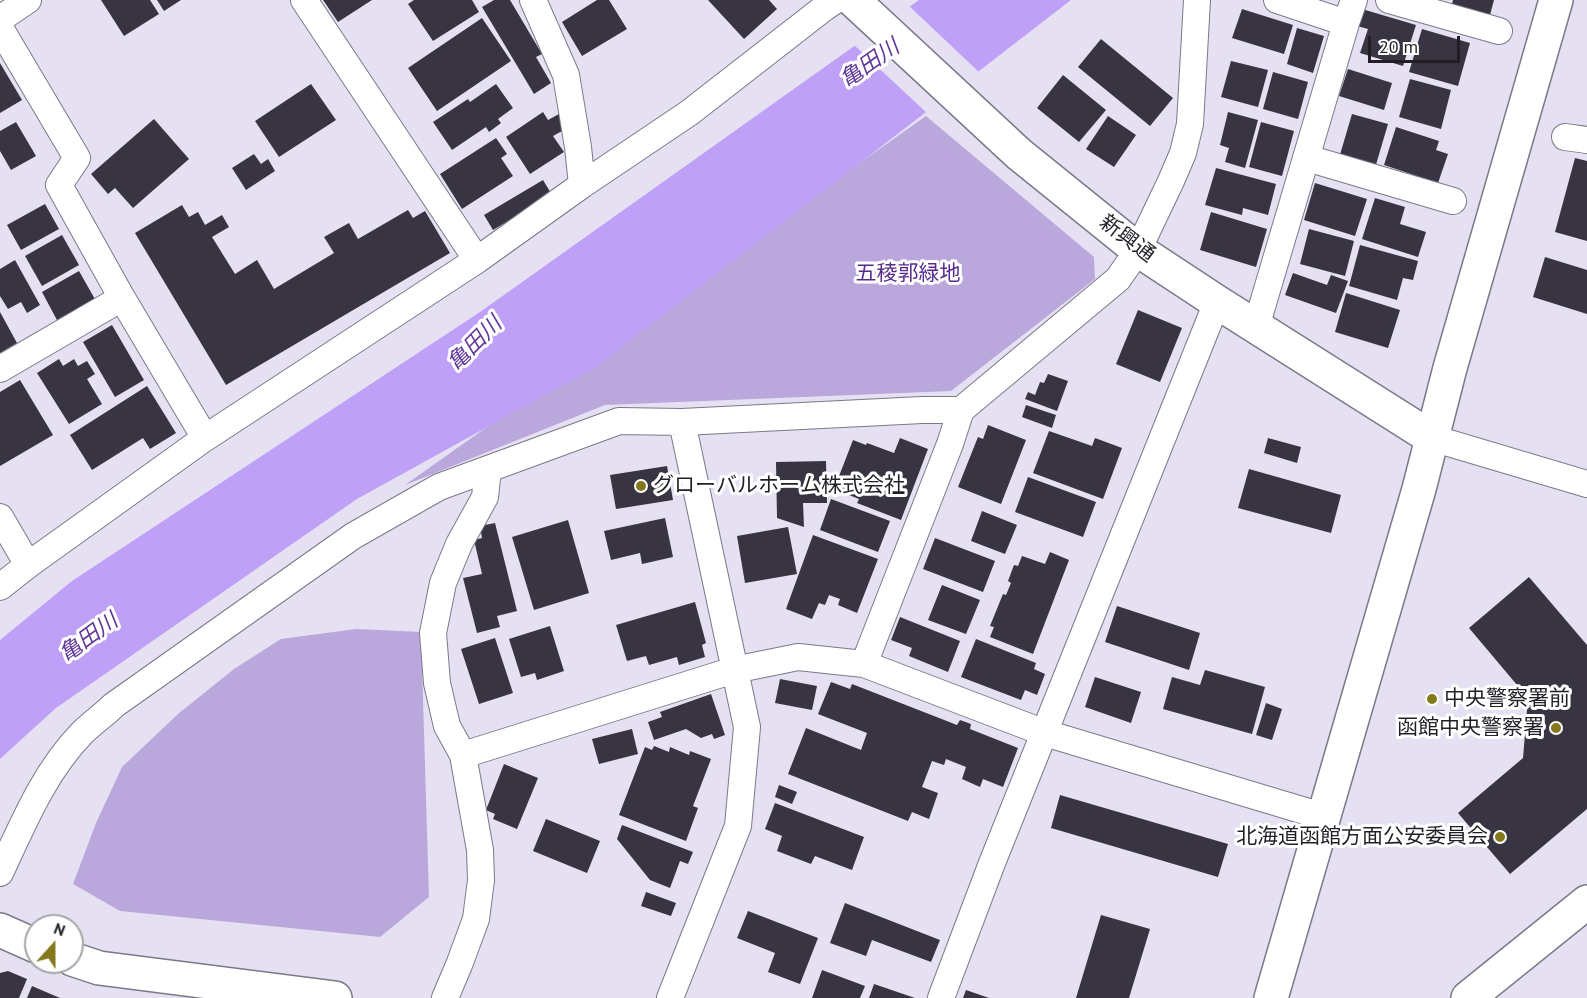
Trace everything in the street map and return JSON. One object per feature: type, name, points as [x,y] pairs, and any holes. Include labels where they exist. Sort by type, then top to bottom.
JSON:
[{"type":"street","points":[[0,19],[28,0]]},
{"type":"street","points":[[304,0],[477,260]]},
{"type":"street","points":[[533,0],[566,75],[582,186]]},
{"type":"street","points":[[864,664],[950,444],[961,410],[1118,279],[1138,250],[1183,153],[1190,124],[1197,0]]},
{"type":"street","points":[[1256,327],[1350,11],[1276,0]]},
{"type":"street","points":[[1271,998],[1419,489],[1450,369],[1556,0]]},
{"type":"street","points":[[0,587],[206,438],[477,260],[689,113],[824,8],[849,1]]},
{"type":"street","name":"新興通","points":[[849,1],[1019,154],[1138,250],[1432,438]]},
{"type":"street","points":[[1393,1],[1499,31]]},
{"type":"street","points":[[0,28],[77,158],[58,185],[122,298],[206,438]]},
{"type":"street","points":[[1307,158],[1454,201]]},
{"type":"street","points":[[0,369],[122,298]]},
{"type":"street","points":[[940,998],[1217,302]]},
{"type":"street","points":[[0,873],[39,791],[60,760],[83,733],[114,705],[353,536],[439,487],[619,421],[682,422],[961,410]]},
{"type":"street","points":[[670,998],[738,826],[747,727],[682,422]]},
{"type":"street","points":[[1432,438],[1587,484]]},
{"type":"street","points":[[445,998],[476,919],[481,880],[480,850],[463,756],[447,726],[437,683],[434,633],[443,583],[459,544],[485,497],[488,469]]},
{"type":"street","points":[[0,517],[28,565]]},
{"type":"street","points":[[463,756],[734,670],[798,657],[864,664],[1045,733],[1325,817]]},
{"type":"street","points":[[1468,998],[1587,902]]},
{"type":"street","points":[[0,930],[24,941]]},
{"type":"street","points":[[84,963],[186,989],[335,998]]},
{"type":"green space","name":"五稜郭緑地","points":[[926,116],[1094,257],[1095,279],[951,391],[605,405],[405,485]]},
{"type":"green space","points":[[356,629],[421,632],[429,897],[380,937],[120,911],[73,884],[96,823],[122,767],[178,714],[234,669],[281,639]]},
{"type":"water","name":"亀田川","points":[[919,0],[1071,0],[596,367],[357,499],[56,708],[0,759],[0,640],[72,581],[480,312]]},
{"type":"pier","points":[[908,5],[980,73],[928,114],[853,44]]},
{"type":"building","points":[[101,0],[150,0],[159,14],[124,36]]},
{"type":"building","points":[[157,0],[181,0],[164,11]]},
{"type":"building","points":[[323,0],[372,0],[338,22]]},
{"type":"building","points":[[414,0],[472,0],[479,12],[433,41],[408,4]]},
{"type":"building","points":[[494,0],[510,0],[542,54],[536,57],[551,83],[534,94],[482,7]]},
{"type":"building","points":[[597,0],[609,0],[627,29],[582,56],[562,22]]},
{"type":"building","points":[[708,0],[769,0],[777,9],[744,39]]},
{"type":"building","points":[[1453,0],[1494,0],[1490,15],[1452,4]]},
{"type":"building","points":[[1242,9],[1293,25],[1284,54],[1232,38]]},
{"type":"building","points":[[1362,9],[1416,25],[1403,66],[1360,53],[1368,29],[1357,26]]},
{"type":"building","points":[[482,18],[511,61],[437,111],[408,68]]},
{"type":"building","points":[[1297,28],[1324,36],[1313,73],[1287,64]]},
{"type":"building","points":[[1422,29],[1470,43],[1458,86],[1409,72]]},
{"type":"building","points":[[1101,39],[1173,98],[1150,126],[1078,67]]},
{"type":"building","points":[[1231,61],[1268,70],[1258,107],[1221,97]]},
{"type":"building","points":[[0,63],[22,100],[0,113]]},
{"type":"building","points":[[1348,69],[1392,83],[1384,110],[1339,96]]},
{"type":"building","points":[[1273,72],[1308,82],[1298,119],[1263,109]]},
{"type":"building","points":[[1063,75],[1106,110],[1079,142],[1037,108]]},
{"type":"building","points":[[1410,79],[1451,90],[1441,129],[1399,117]]},
{"type":"building","points":[[311,84],[336,120],[279,157],[255,121]]},
{"type":"building","points":[[496,84],[513,108],[498,119],[501,123],[489,132],[486,127],[452,150],[433,122],[468,99],[470,102]]},
{"type":"building","points":[[543,112],[548,120],[559,114],[562,131],[553,136],[564,152],[530,174],[506,137]]},
{"type":"building","points":[[1228,112],[1258,120],[1245,168],[1225,162],[1229,148],[1220,145]]},
{"type":"building","points":[[1352,114],[1388,124],[1375,168],[1339,158]]},
{"type":"building","points":[[1108,116],[1136,135],[1114,167],[1086,149]]},
{"type":"building","points":[[154,119],[189,159],[133,208],[115,188],[108,194],[91,174]]},
{"type":"building","points":[[16,122],[36,156],[11,170],[0,151],[0,131]]},
{"type":"building","points":[[1261,122],[1294,131],[1282,176],[1249,167]]},
{"type":"building","points":[[1396,127],[1439,141],[1436,150],[1448,154],[1438,183],[1384,165]]},
{"type":"building","points":[[496,138],[507,154],[501,158],[513,176],[462,209],[440,174]]},
{"type":"building","points":[[254,154],[261,164],[268,159],[275,171],[246,190],[232,168]]},
{"type":"building","points":[[1575,158],[1587,161],[1587,241],[1555,232]]},
{"type":"building","points":[[1216,168],[1276,184],[1268,215],[1243,208],[1242,215],[1205,205]]},
{"type":"building","points":[[543,180],[552,195],[493,230],[484,215]]},
{"type":"building","points":[[1315,183],[1367,199],[1355,236],[1304,220]]},
{"type":"building","points":[[1375,198],[1405,207],[1400,224],[1426,232],[1418,257],[1362,239]]},
{"type":"building","points":[[45,204],[59,229],[21,250],[7,225]]},
{"type":"building","points":[[182,205],[189,217],[198,212],[205,225],[222,215],[229,227],[212,237],[235,274],[257,260],[274,289],[334,253],[324,237],[349,223],[358,239],[408,210],[413,218],[425,211],[450,253],[226,385],[135,233]]},
{"type":"building","points":[[1211,212],[1267,229],[1256,267],[1200,250]]},
{"type":"building","points":[[1309,229],[1354,241],[1345,276],[1300,264]]},
{"type":"building","points":[[62,235],[79,265],[42,286],[25,256]]},
{"type":"building","points":[[1360,245],[1418,261],[1413,280],[1403,278],[1397,300],[1349,286]]},
{"type":"building","points":[[1545,257],[1587,270],[1587,314],[1533,297]]},
{"type":"building","points":[[15,260],[40,305],[27,313],[21,302],[8,309],[0,296],[0,269]]},
{"type":"building","points":[[79,271],[96,301],[58,322],[42,292]]},
{"type":"building","points":[[1293,273],[1327,285],[1331,275],[1348,281],[1336,313],[1285,295]]},
{"type":"building","points":[[1346,293],[1400,310],[1388,348],[1335,332]]},
{"type":"building","points":[[1138,310],[1182,328],[1160,382],[1116,364]]},
{"type":"building","points":[[0,312],[17,343],[0,353]]},
{"type":"building","points":[[112,325],[144,380],[115,397],[83,342]]},
{"type":"building","points":[[59,359],[63,366],[74,359],[78,366],[87,361],[95,374],[87,379],[102,404],[69,424],[37,373]]},
{"type":"building","points":[[1048,374],[1068,381],[1057,411],[1025,399],[1028,392],[1035,395],[1040,382],[1044,383]]},
{"type":"building","points":[[20,380],[53,435],[0,466],[0,392]]},
{"type":"building","points":[[147,386],[176,433],[150,449],[143,438],[92,470],[70,435]]},
{"type":"building","points":[[1026,405],[1056,415],[1052,428],[1022,417]]},
{"type":"building","points":[[988,425],[1026,440],[1001,504],[958,487],[978,437],[983,439]]},
{"type":"building","points":[[1049,431],[1092,446],[1095,438],[1122,448],[1103,499],[1033,473]]},
{"type":"building","points":[[900,438],[928,449],[901,520],[857,503],[859,499],[834,489],[853,440],[894,453]]},
{"type":"building","points":[[1268,438],[1301,447],[1297,463],[1264,453]]},
{"type":"building","points":[[826,461],[827,503],[803,503],[804,527],[777,518],[776,462]]},
{"type":"building","points":[[667,466],[673,500],[616,509],[610,475]]},
{"type":"building","points":[[1249,469],[1341,495],[1331,533],[1238,508]]},
{"type":"building","points":[[1028,477],[1096,502],[1083,537],[1015,512]]},
{"type":"building","points":[[831,499],[890,521],[878,552],[820,530]]},
{"type":"building","points":[[982,511],[1017,525],[1005,554],[971,541]]},
{"type":"building","points":[[665,518],[673,557],[642,564],[640,553],[611,560],[604,531]]},
{"type":"building","points":[[568,520],[589,593],[534,610],[512,537]]},
{"type":"building","points":[[495,523],[517,611],[497,616],[500,627],[477,633],[463,578],[482,574],[474,540],[482,538],[480,526]]},
{"type":"building","points":[[788,527],[797,574],[745,583],[737,536]]},
{"type":"building","points":[[813,535],[878,559],[857,613],[838,605],[840,599],[829,595],[825,605],[819,603],[812,619],[786,609]]},
{"type":"building","points":[[935,538],[995,561],[983,592],[923,569]]},
{"type":"building","points":[[1050,552],[1069,560],[1033,654],[990,637],[994,627],[990,626],[1003,594],[1006,595],[1011,583],[1008,581],[1014,565],[1018,566],[1022,556],[1045,564]]},
{"type":"building","name":"函館中央警察署","points":[[1529,577],[1587,645],[1587,809],[1510,874],[1458,813],[1523,758],[1528,698],[1469,628]]},
{"type":"building","points":[[942,585],[980,600],[966,634],[928,620]]},
{"type":"building","points":[[695,602],[706,643],[702,645],[705,657],[679,665],[677,657],[649,665],[646,656],[627,661],[616,625]]},
{"type":"building","points":[[1117,606],[1200,633],[1189,670],[1105,642]]},
{"type":"building","points":[[900,617],[960,641],[948,672],[909,656],[912,648],[891,640]]},
{"type":"building","points":[[550,626],[564,671],[537,680],[535,673],[521,677],[509,639]]},
{"type":"building","points":[[495,638],[513,693],[479,704],[461,649]]},
{"type":"building","points":[[976,639],[1036,663],[1034,669],[1045,674],[1037,695],[1025,690],[1021,700],[961,677]]},
{"type":"building","points":[[1205,670],[1265,687],[1252,734],[1163,709],[1172,677],[1200,685]]},
{"type":"building","points":[[1095,677],[1141,692],[1131,723],[1085,707]]},
{"type":"building","points":[[780,679],[817,686],[812,710],[775,703]]},
{"type":"building","points":[[831,682],[850,689],[852,684],[957,725],[960,720],[971,724],[970,729],[1018,748],[1003,787],[983,779],[980,787],[962,779],[966,767],[946,759],[944,765],[932,761],[922,787],[938,793],[929,819],[912,812],[908,821],[788,774],[806,728],[861,750],[867,733],[818,714]]},
{"type":"building","points":[[711,694],[725,735],[714,739],[712,734],[701,738],[686,729],[654,740],[648,722],[662,717],[660,712]]},
{"type":"building","points":[[1266,703],[1282,709],[1272,740],[1256,735]]},
{"type":"building","points":[[632,729],[638,754],[599,764],[592,739]]},
{"type":"building","points":[[654,746],[669,752],[670,747],[689,755],[690,751],[711,759],[693,806],[698,808],[686,841],[619,815],[645,747],[652,750]]},
{"type":"building","points":[[504,764],[538,778],[517,829],[493,819],[495,814],[486,810]]},
{"type":"building","points":[[779,785],[797,792],[792,804],[775,797]]},
{"type":"building","points":[[1060,795],[1228,844],[1218,877],[1051,828]]},
{"type":"building","points":[[775,803],[864,837],[852,870],[815,856],[811,864],[777,851],[782,836],[765,829]]},
{"type":"building","points":[[546,819],[600,841],[587,873],[533,851]]},
{"type":"building","points":[[622,825],[693,852],[688,864],[680,861],[670,888],[650,880],[617,839]]},
{"type":"building","points":[[646,892],[676,903],[671,916],[641,906]]},
{"type":"building","points":[[845,903],[940,940],[931,962],[872,940],[866,956],[830,943]]},
{"type":"building","points":[[748,911],[818,938],[800,984],[768,972],[775,953],[737,938]]},
{"type":"building","points":[[1101,915],[1150,929],[1129,998],[1076,998]]},
{"type":"building","points":[[822,970],[865,986],[860,998],[812,998]]},
{"type":"building","points":[[8,971],[27,979],[19,998],[0,998],[0,973]]},
{"type":"building","points":[[874,984],[915,998],[869,998]]},
{"type":"building","points":[[32,986],[60,998],[27,998]]},
{"type":"building","points":[[966,990],[989,998],[963,998]]},
{"type":"place","name":"グローバルホーム株式会社","points":[[641,486]]},
{"type":"place","name":"中央警察署前","points":[[1432,699]]},
{"type":"place","name":"函館中央警察署","points":[[1556,728]]},
{"type":"place","name":"北海道函館方面公安委員会","points":[[1500,837]]}]
